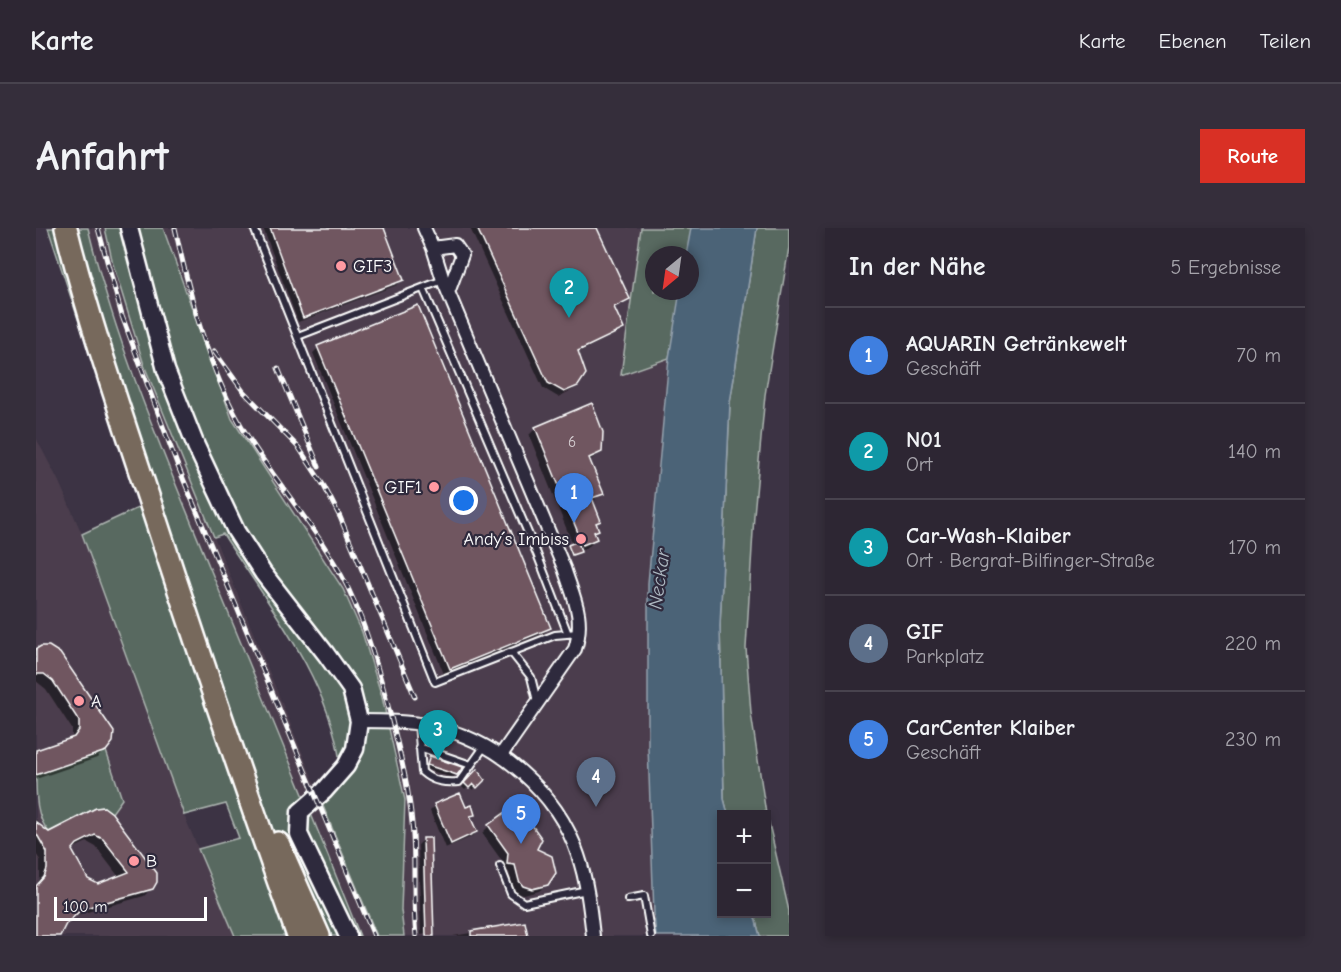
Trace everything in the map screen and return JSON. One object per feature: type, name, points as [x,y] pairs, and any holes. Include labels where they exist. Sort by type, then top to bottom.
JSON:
[{"type":"highway","points":[[66,228],[98,343],[229,740],[298,936]]},
{"type":"highway","points":[[229,740],[255,787],[320,936]]},
{"type":"highway","points":[[282,892],[281,919],[285,936]]},
{"type":"main road","points":[[129,228],[166,370],[196,446],[242,539],[263,573],[327,654],[351,689],[358,721],[355,749],[346,766],[324,791],[300,812],[298,825],[299,834],[348,936]]},
{"type":"street","points":[[424,228],[564,568],[579,615],[574,633],[575,649],[501,755]]},
{"type":"street","points":[[433,248],[455,245],[462,255],[446,285]]},
{"type":"street","points":[[358,721],[418,724],[452,732],[501,755],[549,800],[578,853],[587,890],[593,936]]},
{"type":"lane","points":[[254,228],[435,682],[555,635],[574,633],[537,554],[423,288]]},
{"type":"lane","points":[[298,336],[423,288],[446,285]]},
{"type":"lane","points":[[511,652],[531,677],[538,703]]},
{"type":"lane","points":[[418,724],[422,772],[429,778],[447,783],[459,782],[484,747]]},
{"type":"lane","points":[[419,747],[471,765]]},
{"type":"lane","points":[[500,866],[511,894],[524,903],[587,890]]},
{"type":"lane","points":[[628,899],[644,896],[651,936]]},
{"type":"shaded area","points":[[88,228],[105,228],[113,264],[144,365],[377,936],[360,936],[174,481],[97,267]]},
{"type":"shaded area","points":[[163,228],[641,228],[621,374],[669,358],[648,583],[648,747],[656,936],[404,936],[401,910],[406,804],[382,697],[362,632],[343,589],[232,419]]},
{"type":"shaded area","points":[[36,438],[82,534],[184,815],[235,936],[36,936]]},
{"type":"green space","points":[[48,228],[88,228],[112,314],[142,399],[360,936],[235,936],[198,849],[239,838],[226,804],[184,815],[82,534],[140,507]]},
{"type":"green space","points":[[105,228],[163,228],[232,419],[343,589],[362,632],[382,697],[405,800],[401,910],[404,936],[377,936],[318,794],[340,762],[323,701],[310,671],[259,587],[223,534],[214,537],[144,365],[113,264]]},
{"type":"green space","points":[[641,228],[695,228],[691,246],[645,246],[645,300],[680,300],[669,358],[621,375]]},
{"type":"green space","points":[[757,228],[789,228],[789,247],[765,395],[754,515],[746,648],[751,713],[765,810],[727,810],[724,799],[720,626],[730,403]]},
{"type":"green space","points":[[106,751],[122,799],[112,813],[104,807],[96,808],[49,832],[39,813],[36,775]]},
{"type":"green space","points":[[771,832],[789,911],[789,936],[760,936],[755,918],[771,918]]},
{"type":"water","name":"Neckar","points":[[691,228],[757,228],[730,403],[720,626],[724,799],[727,810],[717,810],[717,918],[755,918],[760,936],[656,936],[648,747],[648,583],[669,358],[679,300],[699,300],[699,246],[688,246]]},
{"type":"building","name":"GIF3","points":[[270,228],[384,228],[404,280],[303,318]]},
{"type":"building","points":[[477,228],[597,228],[630,299],[614,307],[624,329],[578,351],[586,374],[578,386],[564,392],[548,383]]},
{"type":"building","name":"GIF1","points":[[418,305],[551,628],[450,669],[317,346]]},
{"type":"building","points":[[592,403],[603,432],[602,452],[589,458],[604,494],[592,498],[601,521],[596,523],[599,530],[594,532],[597,539],[583,545],[535,427]]},
{"type":"building","points":[[578,541],[581,552],[572,555],[568,545]]},
{"type":"building","name":"A","points":[[49,646],[60,653],[114,732],[113,742],[106,751],[36,775],[36,750],[74,737],[79,730],[79,721],[53,681],[44,674],[36,674],[36,649]]},
{"type":"building","points":[[430,756],[462,767],[461,770],[457,775],[427,765]]},
{"type":"building","points":[[477,769],[485,780],[477,788],[473,784],[469,788],[464,783]]},
{"type":"building","points":[[460,793],[466,807],[472,805],[475,815],[470,816],[477,832],[451,844],[434,804]]},
{"type":"building","points":[[517,804],[542,839],[537,849],[552,856],[556,873],[548,885],[532,889],[523,886],[519,881],[515,865],[507,864],[508,853],[488,825]]},
{"type":"building","name":"B","points":[[104,807],[112,813],[157,873],[157,882],[153,889],[82,909],[66,924],[60,936],[36,936],[36,886],[44,877],[47,869],[47,852],[36,833],[36,822],[49,832],[96,808]],"holes":[[[95,835],[103,839],[129,872],[98,884],[88,879],[72,850],[77,844]]]},
{"type":"building","points":[[423,838],[431,838],[434,936],[426,936]]},
{"type":"building","points":[[525,922],[528,936],[471,936],[471,931]]},
{"type":"railway","points":[[98,228],[122,316],[177,464],[374,936]]},
{"type":"railway","points":[[175,228],[196,314],[226,397],[255,448],[338,569],[368,636],[392,721],[409,797],[413,837],[416,936]]},
{"type":"railway","points":[[214,351],[243,391],[299,448],[324,486],[340,517],[415,697]]},
{"type":"railway","points":[[278,368],[319,467]]},
{"type":"place","name":"GIF3","points":[[341,266]]},
{"type":"place","name":"N01","points":[[569,318]]},
{"type":"place","name":"GIF1","points":[[434,487]]},
{"type":"place","name":"AQUARIN Getränkewelt","points":[[574,523]]},
{"type":"place","name":"Andy´s Imbiss","points":[[581,539]]},
{"type":"place","name":"A","points":[[79,701]]},
{"type":"place","name":"Car-Wash-Klaiber","points":[[438,760]]},
{"type":"place","name":"GIF","points":[[596,807]]},
{"type":"place","name":"CarCenter Klaiber","points":[[521,844]]},
{"type":"place","name":"B","points":[[134,861]]}]
